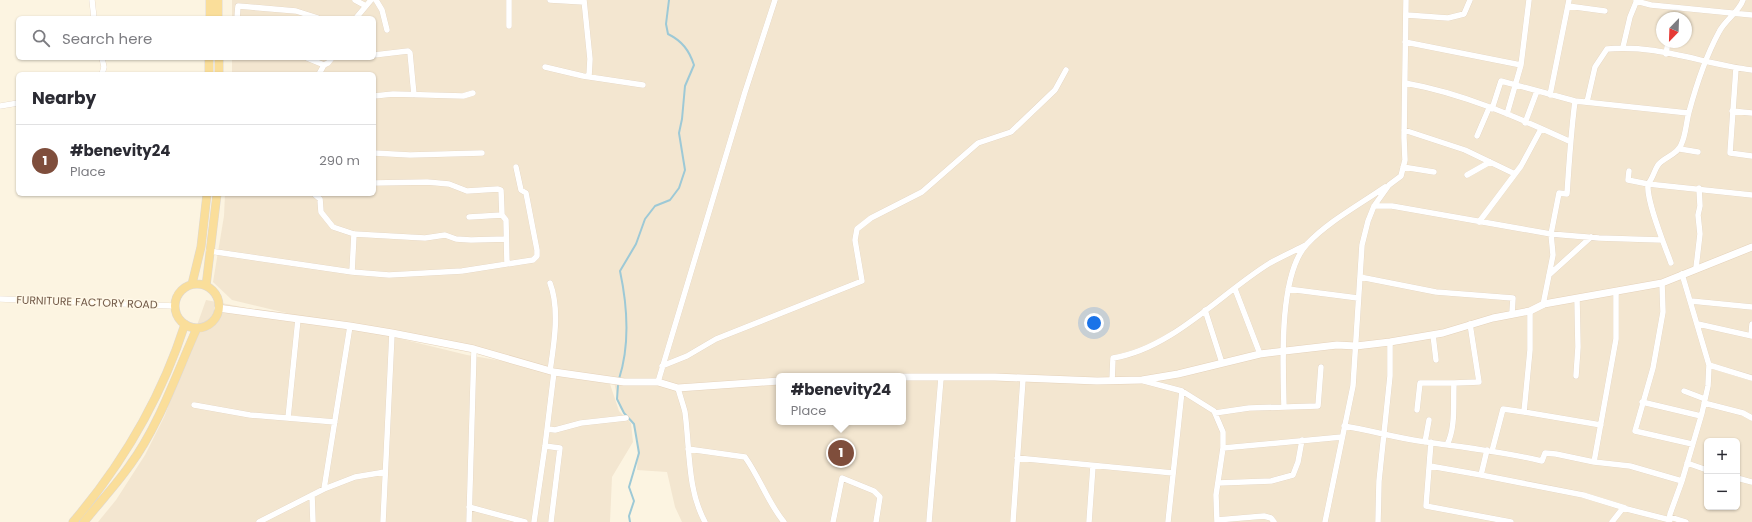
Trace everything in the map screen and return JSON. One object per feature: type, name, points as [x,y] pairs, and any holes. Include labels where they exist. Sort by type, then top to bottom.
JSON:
[{"type":"main road","points":[[210,0],[210,16]]},
{"type":"main road","points":[[218,0],[218,16]]},
{"type":"main road","points":[[209,60],[209,72]]},
{"type":"main road","points":[[218,60],[218,72]]},
{"type":"main road","points":[[192,284],[201,247],[208,196]]},
{"type":"main road","points":[[206,286],[209,251],[215,222],[217,196]]},
{"type":"main road","points":[[192,284],[206,286],[215,296],[218,308],[215,318],[207,325],[197,328],[185,324],[177,316],[174,306],[179,292],[192,284]]},
{"type":"main road","points":[[73,522],[134,440],[174,358],[185,324]]},
{"type":"main road","points":[[84,522],[130,465],[161,410],[197,328]]},
{"type":"street","points":[[92,0],[94,16]]},
{"type":"street","points":[[355,0],[366,6]]},
{"type":"street","points":[[358,16],[371,0]]},
{"type":"street","points":[[376,0],[382,10],[387,30]]},
{"type":"street","points":[[509,0],[509,26]]},
{"type":"street","points":[[550,0],[584,1],[590,59],[590,76]]},
{"type":"street","points":[[658,382],[743,99],[775,0]]},
{"type":"street","points":[[1112,381],[1113,358],[1131,353],[1156,343],[1270,264],[1306,245],[1340,217],[1401,176],[1405,160],[1406,0]]},
{"type":"street","points":[[1407,15],[1448,18],[1464,14],[1470,0]]},
{"type":"street","points":[[1507,114],[1521,65],[1529,0]]},
{"type":"street","points":[[1623,47],[1630,17],[1637,0],[1651,5],[1752,15]]},
{"type":"street","points":[[1671,263],[1661,240],[1657,222],[1652,210],[1648,184],[1653,178],[1658,165],[1680,149],[1686,129],[1688,113],[1706,63],[1719,32],[1741,4],[1742,0]]},
{"type":"street","points":[[1550,95],[1568,3],[1605,11]]},
{"type":"street","points":[[237,16],[238,6],[296,11],[312,16]]},
{"type":"street","points":[[1405,42],[1521,65]]},
{"type":"street","points":[[1587,102],[1595,67],[1608,49],[1623,47],[1656,50],[1666,54],[1691,57],[1706,63],[1752,70]]},
{"type":"street","points":[[1666,54],[1667,48]]},
{"type":"street","points":[[376,55],[408,51],[410,53],[414,95]]},
{"type":"street","points":[[102,60],[104,67],[103,72]]},
{"type":"street","points":[[312,60],[324,65]]},
{"type":"street","points":[[320,72],[324,65],[330,60]]},
{"type":"street","points":[[545,67],[583,76],[643,85]]},
{"type":"street","points":[[1736,68],[1730,153],[1752,156]]},
{"type":"street","points":[[662,366],[687,356],[716,340],[862,281],[855,240],[857,229],[871,218],[922,192],[978,143],[1011,132],[1055,90],[1066,70]]},
{"type":"street","points":[[1477,136],[1500,81],[1575,101],[1688,113]]},
{"type":"street","points":[[1405,83],[1444,91],[1507,114],[1570,141]]},
{"type":"street","points":[[1525,122],[1537,91]]},
{"type":"street","points":[[376,96],[463,96],[473,93]]},
{"type":"street","points":[[1543,304],[1553,255],[1551,234],[1559,193],[1568,194],[1570,141],[1575,101]]},
{"type":"street","points":[[0,106],[16,104]]},
{"type":"street","points":[[1732,111],[1752,113]]},
{"type":"street","points":[[1479,222],[1515,174],[1531,148],[1540,129]]},
{"type":"street","points":[[1404,130],[1465,150],[1515,174]]},
{"type":"street","points":[[1680,149],[1698,152]]},
{"type":"street","points":[[376,153],[410,155],[482,154]]},
{"type":"street","points":[[1467,175],[1490,162]]},
{"type":"street","points":[[209,251],[352,272],[389,275],[462,271],[533,260],[536,256],[537,250],[526,193],[521,190],[516,167]]},
{"type":"street","points":[[1403,167],[1434,172]]},
{"type":"street","points":[[1629,171],[1628,180],[1648,184],[1699,188],[1752,196]]},
{"type":"street","points":[[376,183],[427,182],[449,184],[467,191],[500,190],[502,215],[506,220],[508,264]]},
{"type":"street","points":[[1325,522],[1353,386],[1362,245],[1368,221],[1374,206],[1389,185]]},
{"type":"street","points":[[1696,268],[1700,234],[1698,215],[1700,206],[1699,188]]},
{"type":"street","points":[[316,196],[320,199],[321,212],[334,227],[354,234],[425,238],[446,235],[456,239],[471,240],[506,239]]},
{"type":"street","points":[[1374,206],[1392,206],[1551,234],[1661,240]]},
{"type":"street","points":[[469,217],[502,215]]},
{"type":"street","points":[[352,272],[354,234]]},
{"type":"street","points":[[1549,275],[1591,237]]},
{"type":"street","points":[[1284,407],[1282,350],[1288,289],[1293,271],[1306,245]]},
{"type":"street","points":[[906,377],[1112,381],[1142,380],[1282,350],[1337,345],[1356,346],[1390,342],[1433,335],[1512,313],[1530,311],[1543,304],[1662,283],[1696,268],[1752,247]]},
{"type":"street","points":[[1670,520],[1705,401],[1710,365],[1682,274]]},
{"type":"street","points":[[1360,277],[1436,292],[1513,298],[1512,313]]},
{"type":"street","points":[[534,522],[546,446],[556,331],[550,283]]},
{"type":"street","points":[[1662,283],[1663,312],[1659,336],[1653,368],[1642,402],[1635,431],[1692,444]]},
{"type":"street","points":[[1235,289],[1260,354]]},
{"type":"street","points":[[1288,289],[1358,298]]},
{"type":"street","points":[[1594,462],[1616,339],[1616,292]]},
{"type":"street","name":"FURNITURE FACTORY ROAD","points":[[0,299],[174,306]]},
{"type":"street","points":[[1576,376],[1578,347],[1577,299]]},
{"type":"street","points":[[1691,301],[1752,307]]},
{"type":"street","points":[[218,308],[350,326],[474,349],[552,371],[624,382],[658,382],[678,388],[776,381]]},
{"type":"street","points":[[1205,310],[1222,363]]},
{"type":"street","points":[[1524,412],[1530,350],[1530,311]]},
{"type":"street","points":[[288,418],[298,319]]},
{"type":"street","points":[[1417,410],[1420,384],[1479,382],[1470,324]]},
{"type":"street","points":[[1698,324],[1751,336],[1752,324]]},
{"type":"street","points":[[324,489],[350,326]]},
{"type":"street","points":[[383,522],[392,334]]},
{"type":"street","points":[[1433,335],[1436,360]]},
{"type":"street","points":[[1378,522],[1379,481],[1390,376],[1390,342]]},
{"type":"street","points":[[469,522],[474,349]]},
{"type":"street","points":[[1710,365],[1752,378]]},
{"type":"street","points":[[1215,414],[1249,408],[1318,406],[1321,367]]},
{"type":"street","points":[[929,522],[941,378]]},
{"type":"street","points":[[1013,522],[1023,379]]},
{"type":"street","points":[[1142,380],[1182,391],[1215,414],[1223,432],[1223,448],[1216,495],[1217,521],[1264,516],[1270,518],[1274,522]]},
{"type":"street","points":[[1447,445],[1450,438],[1453,420],[1454,382]]},
{"type":"street","points":[[678,388],[684,411],[692,484],[705,522]]},
{"type":"street","points":[[1168,522],[1172,473],[1182,391]]},
{"type":"street","points":[[1684,392],[1705,401],[1743,413],[1752,418]]},
{"type":"street","points":[[1642,402],[1701,416]]},
{"type":"street","points":[[194,405],[250,415],[335,422]]},
{"type":"street","points":[[1482,475],[1503,409],[1601,425]]},
{"type":"street","points":[[547,429],[555,430],[581,423],[626,418]]},
{"type":"street","points":[[1430,420],[1428,442],[1430,466],[1426,506],[1511,522]]},
{"type":"street","points":[[1344,426],[1394,437],[1489,450],[1542,461],[1544,453],[1594,462],[1630,466],[1682,481]]},
{"type":"street","points":[[1223,448],[1342,437]]},
{"type":"street","points":[[1218,483],[1271,481],[1293,474],[1298,462],[1302,440]]},
{"type":"street","points":[[546,446],[560,448],[551,522]]},
{"type":"street","points":[[688,449],[745,457],[757,473],[769,498],[784,522]]},
{"type":"street","points":[[1017,458],[1172,473]]},
{"type":"street","points":[[1687,463],[1704,469]]},
{"type":"street","points":[[1089,522],[1093,466]]},
{"type":"street","points":[[1430,466],[1583,495],[1670,520],[1686,522]]},
{"type":"street","points":[[259,522],[324,489],[355,476],[385,472]]},
{"type":"street","points":[[833,522],[842,478],[874,491],[880,497],[876,522]]},
{"type":"street","points":[[1740,479],[1752,482]]},
{"type":"street","points":[[312,495],[313,522]]},
{"type":"street","points":[[469,506],[525,522]]},
{"type":"street","points":[[1612,522],[1623,508],[1625,508]]},
{"type":"shaded area","points":[[232,0],[1752,0],[1752,522],[682,522],[675,507],[667,472],[637,470],[638,442],[632,422],[620,408],[613,378],[551,370],[420,339],[303,317],[232,300],[213,282],[224,216],[225,196],[376,196],[376,72],[232,72],[232,60],[376,60],[376,16],[232,16]]},
{"type":"shaded area","points":[[206,300],[389,336],[467,355],[514,363],[560,375],[610,384],[619,411],[631,423],[633,442],[612,477],[610,522],[98,522],[116,500],[145,455],[165,415]]},
{"type":"waterway","points":[[619,379],[625,352],[626,339],[626,311],[620,271],[636,244],[645,219],[655,206],[670,200],[679,188],[685,170],[679,133],[682,119],[685,86],[694,65],[684,46],[668,34],[666,24],[669,0]]},
{"type":"waterway","points":[[618,385],[617,399],[624,413],[634,424],[639,453],[629,487],[634,501],[629,516],[630,522]]},
{"type":"place","name":"#benevity24","points":[[841,453]]}]
